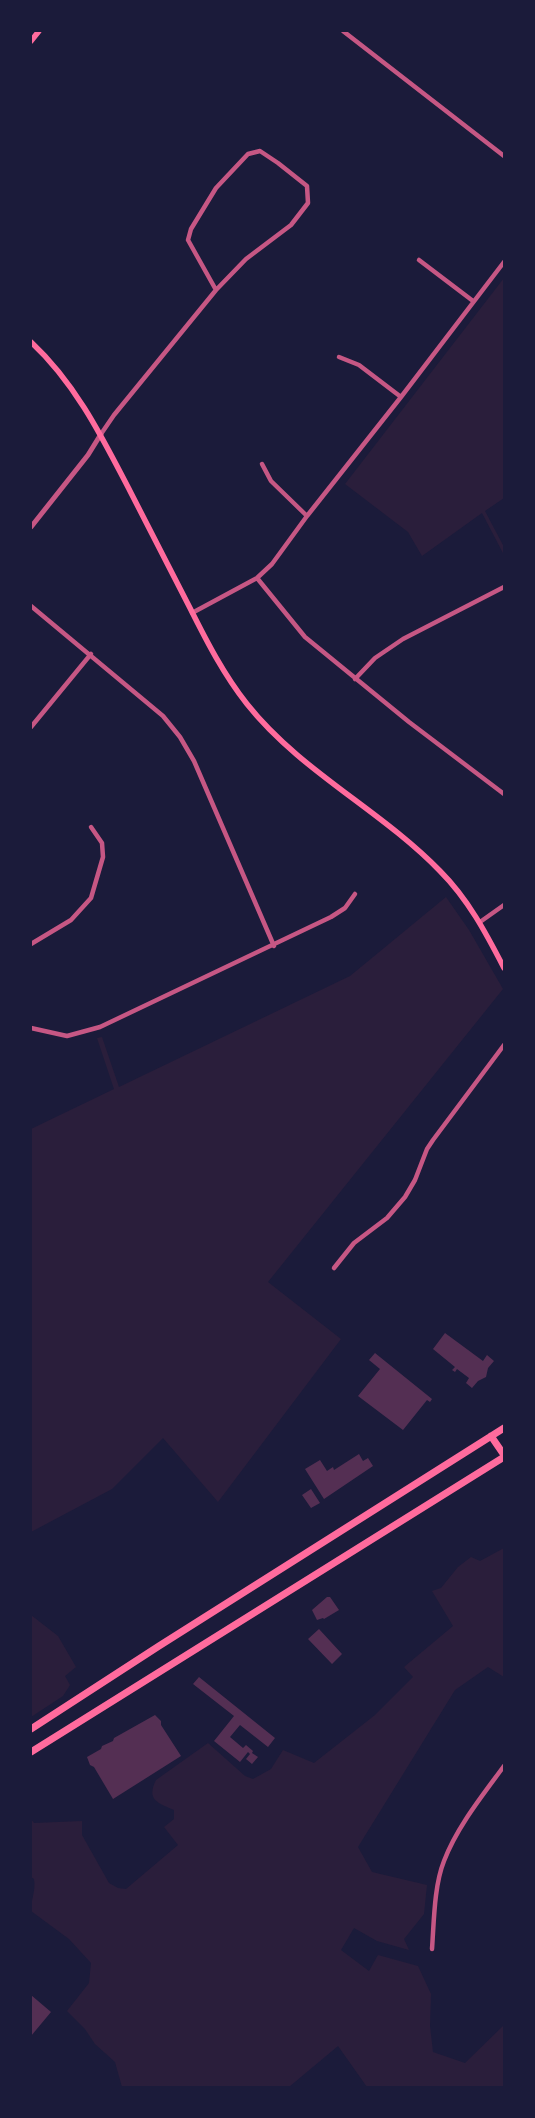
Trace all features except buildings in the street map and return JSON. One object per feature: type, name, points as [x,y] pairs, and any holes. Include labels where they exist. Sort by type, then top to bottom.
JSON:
[{"type":"highway","points":[[31,1730],[159,1646],[504,1428]]},
{"type":"highway","points":[[31,1752],[504,1456],[491,1436]]},
{"type":"main road","points":[[31,41],[39,31]]},
{"type":"main road","points":[[31,342],[72,387],[101,434],[223,670],[257,717],[288,746],[420,852],[451,883],[480,922],[504,968]]},
{"type":"street","points":[[343,31],[504,156]]},
{"type":"street","points":[[31,527],[88,456],[114,415],[216,290],[246,259],[291,225],[308,203],[306,186],[260,151],[248,154],[216,188],[190,229],[188,240],[216,290]]},
{"type":"street","points":[[419,260],[473,301]]},
{"type":"street","points":[[192,613],[257,578],[272,564],[504,262]]},
{"type":"street","points":[[339,357],[359,366],[401,397]]},
{"type":"street","points":[[262,464],[271,481],[307,516]]},
{"type":"street","points":[[257,578],[305,637],[355,678],[503,791]]},
{"type":"street","points":[[355,678],[376,658],[403,639],[504,587]]},
{"type":"street","points":[[31,606],[91,654],[163,716],[180,737],[194,761],[274,946]]},
{"type":"street","points":[[31,727],[91,654]]},
{"type":"street","points":[[31,944],[71,920],[91,898],[103,857],[102,843],[91,827]]},
{"type":"street","points":[[31,1028],[67,1036],[100,1027],[274,946],[331,917],[345,908],[355,894]]},
{"type":"street","points":[[480,922],[504,905]]},
{"type":"street","points":[[334,1268],[354,1243],[387,1218],[405,1197],[415,1180],[427,1149],[504,1045]]},
{"type":"street","points":[[432,1949],[436,1904],[443,1862],[465,1822],[504,1766]]},
{"type":"shaded area","points":[[504,278],[504,498],[485,511],[504,547],[504,555],[482,513],[422,556],[408,532],[345,484]]},
{"type":"shaded area","points":[[446,897],[469,930],[503,989],[268,1282],[341,1339],[218,1502],[163,1438],[112,1489],[31,1532],[31,1129],[114,1089],[97,1038],[102,1037],[119,1087],[350,976]]},
{"type":"shaded area","points":[[504,1548],[504,1677],[488,1667],[455,1690],[358,1847],[372,1872],[427,1885],[424,1914],[404,1939],[409,1950],[377,1941],[354,1928],[341,1950],[369,1971],[378,1955],[418,1966],[431,1994],[430,2026],[433,2052],[465,2063],[504,2025],[504,2087],[367,2087],[338,2046],[289,2087],[122,2087],[115,2062],[95,2044],[85,2029],[67,2011],[89,1983],[91,1963],[69,1939],[31,1911],[34,1879],[31,1877],[31,1819],[34,1823],[82,1821],[82,1835],[109,1883],[118,1888],[126,1889],[178,1845],[164,1827],[174,1819],[174,1810],[159,1803],[153,1796],[152,1792],[156,1780],[208,1743],[245,1776],[253,1779],[271,1769],[283,1750],[314,1763],[375,1715],[413,1677],[404,1667],[453,1626],[432,1591],[441,1588],[458,1567],[471,1557],[480,1561]]},
{"type":"shaded area","points":[[31,1615],[58,1636],[76,1667],[65,1676],[70,1685],[63,1696],[31,1717]]}]
